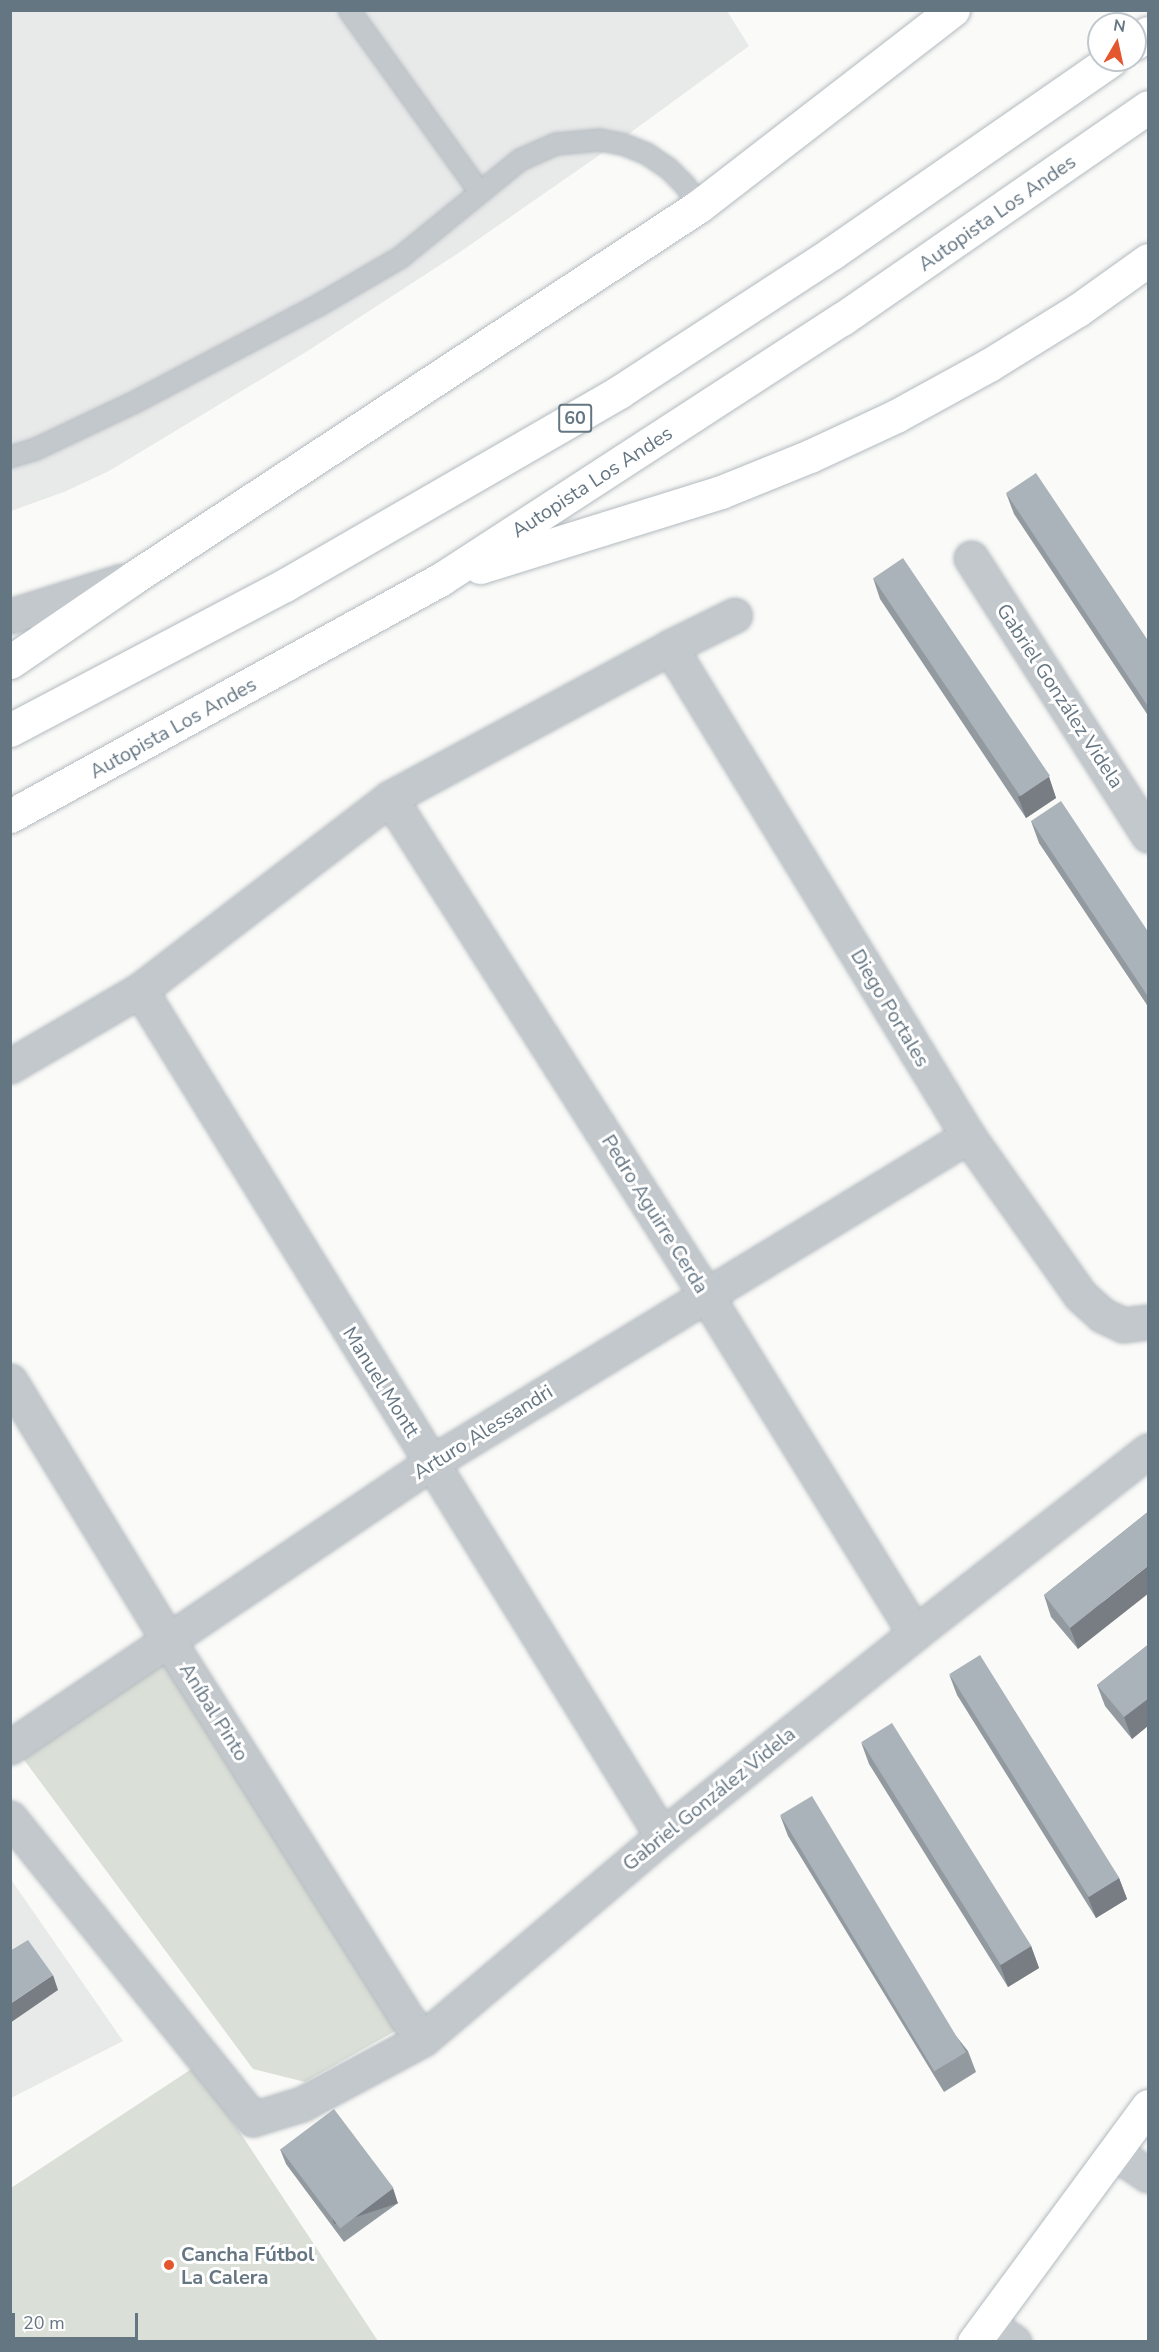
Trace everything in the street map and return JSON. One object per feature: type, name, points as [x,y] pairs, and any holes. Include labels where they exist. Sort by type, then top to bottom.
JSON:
[{"type":"main road","points":[[10,662],[133,578],[699,206],[953,10]]},
{"type":"main road","name":"60","points":[[10,730],[285,585],[619,392],[842,246],[1094,72]]},
{"type":"main road","name":"Autopista Los Andes","points":[[10,816],[441,579],[842,319],[1149,106]]},
{"type":"main road","points":[[441,579],[721,492],[810,456],[896,416],[989,365],[1078,310],[1149,260]]},
{"type":"main road","points":[[992,2336],[1114,2152],[1149,2106]]},
{"type":"street","name":"Gabriel González Videla","points":[[971,558],[1149,835]]},
{"type":"street","points":[[10,616],[133,578]]},
{"type":"street","points":[[10,1066],[140,990],[390,798],[670,646],[735,615]]},
{"type":"street","name":"Diego Portales","points":[[670,646],[968,1136],[1080,1295],[1102,1315],[1123,1325],[1149,1322]]},
{"type":"street","name":"Pedro Aguirre Cerda","points":[[390,798],[706,1295],[915,1633]]},
{"type":"street","name":"Manuel Montt","points":[[140,990],[662,1836]]},
{"type":"street","name":"Arturo Alessandri","points":[[10,1747],[431,1463],[968,1136]]},
{"type":"street","name":"Aníbal Pinto","points":[[10,1381],[168,1640],[406,2018],[423,2039]]},
{"type":"street","name":"Gabriel González Videla","points":[[10,1818],[254,2119],[302,2104],[423,2039],[662,1836],[915,1633],[1149,1450]]},
{"type":"street","points":[[1114,2152],[1149,2175]]},
{"type":"lane","points":[[349,10],[480,192]]},
{"type":"lane","points":[[10,457],[36,449],[137,401],[319,305],[400,256],[520,160],[538,151],[576,140],[600,140],[625,144],[661,164],[686,185],[699,206]]},
{"type":"shaded area","points":[[11,11],[727,11],[749,46],[604,152],[457,254],[306,352],[109,471],[64,492],[11,511]]},
{"type":"shaded area","points":[[168,1659],[397,2030],[305,2082],[253,2069],[19,1753]]},
{"type":"shaded area","points":[[10,1878],[123,2041],[11,2098],[10,2098]]},
{"type":"shaded area","name":"Cancha Fútbol La Calera","points":[[196,2066],[378,2341],[11,2342],[11,2188]]},
{"type":"building","points":[[1036,473],[1149,642],[1149,708],[1006,493]]},
{"type":"building","points":[[903,558],[1050,776],[1020,796],[873,578]]},
{"type":"building","points":[[1061,801],[1149,933],[1149,998],[1031,821]]},
{"type":"building","points":[[1149,1511],[1149,1565],[1070,1628],[1044,1595]]},
{"type":"building","points":[[1149,1644],[1149,1698],[1124,1717],[1097,1685]]},
{"type":"building","points":[[980,1655],[1119,1878],[1089,1897],[949,1674]]},
{"type":"building","points":[[892,1723],[1031,1946],[1001,1965],[861,1742]]},
{"type":"building","points":[[812,1796],[966,2052],[934,2071],[780,1815]]},
{"type":"building","points":[[28,1940],[53,1975],[10,2004],[10,1951]]},
{"type":"building","points":[[334,2109],[394,2188],[340,2228],[280,2149]]},
{"type":"place","name":"Cancha Fútbol La Calera","points":[[169,2265]]}]
